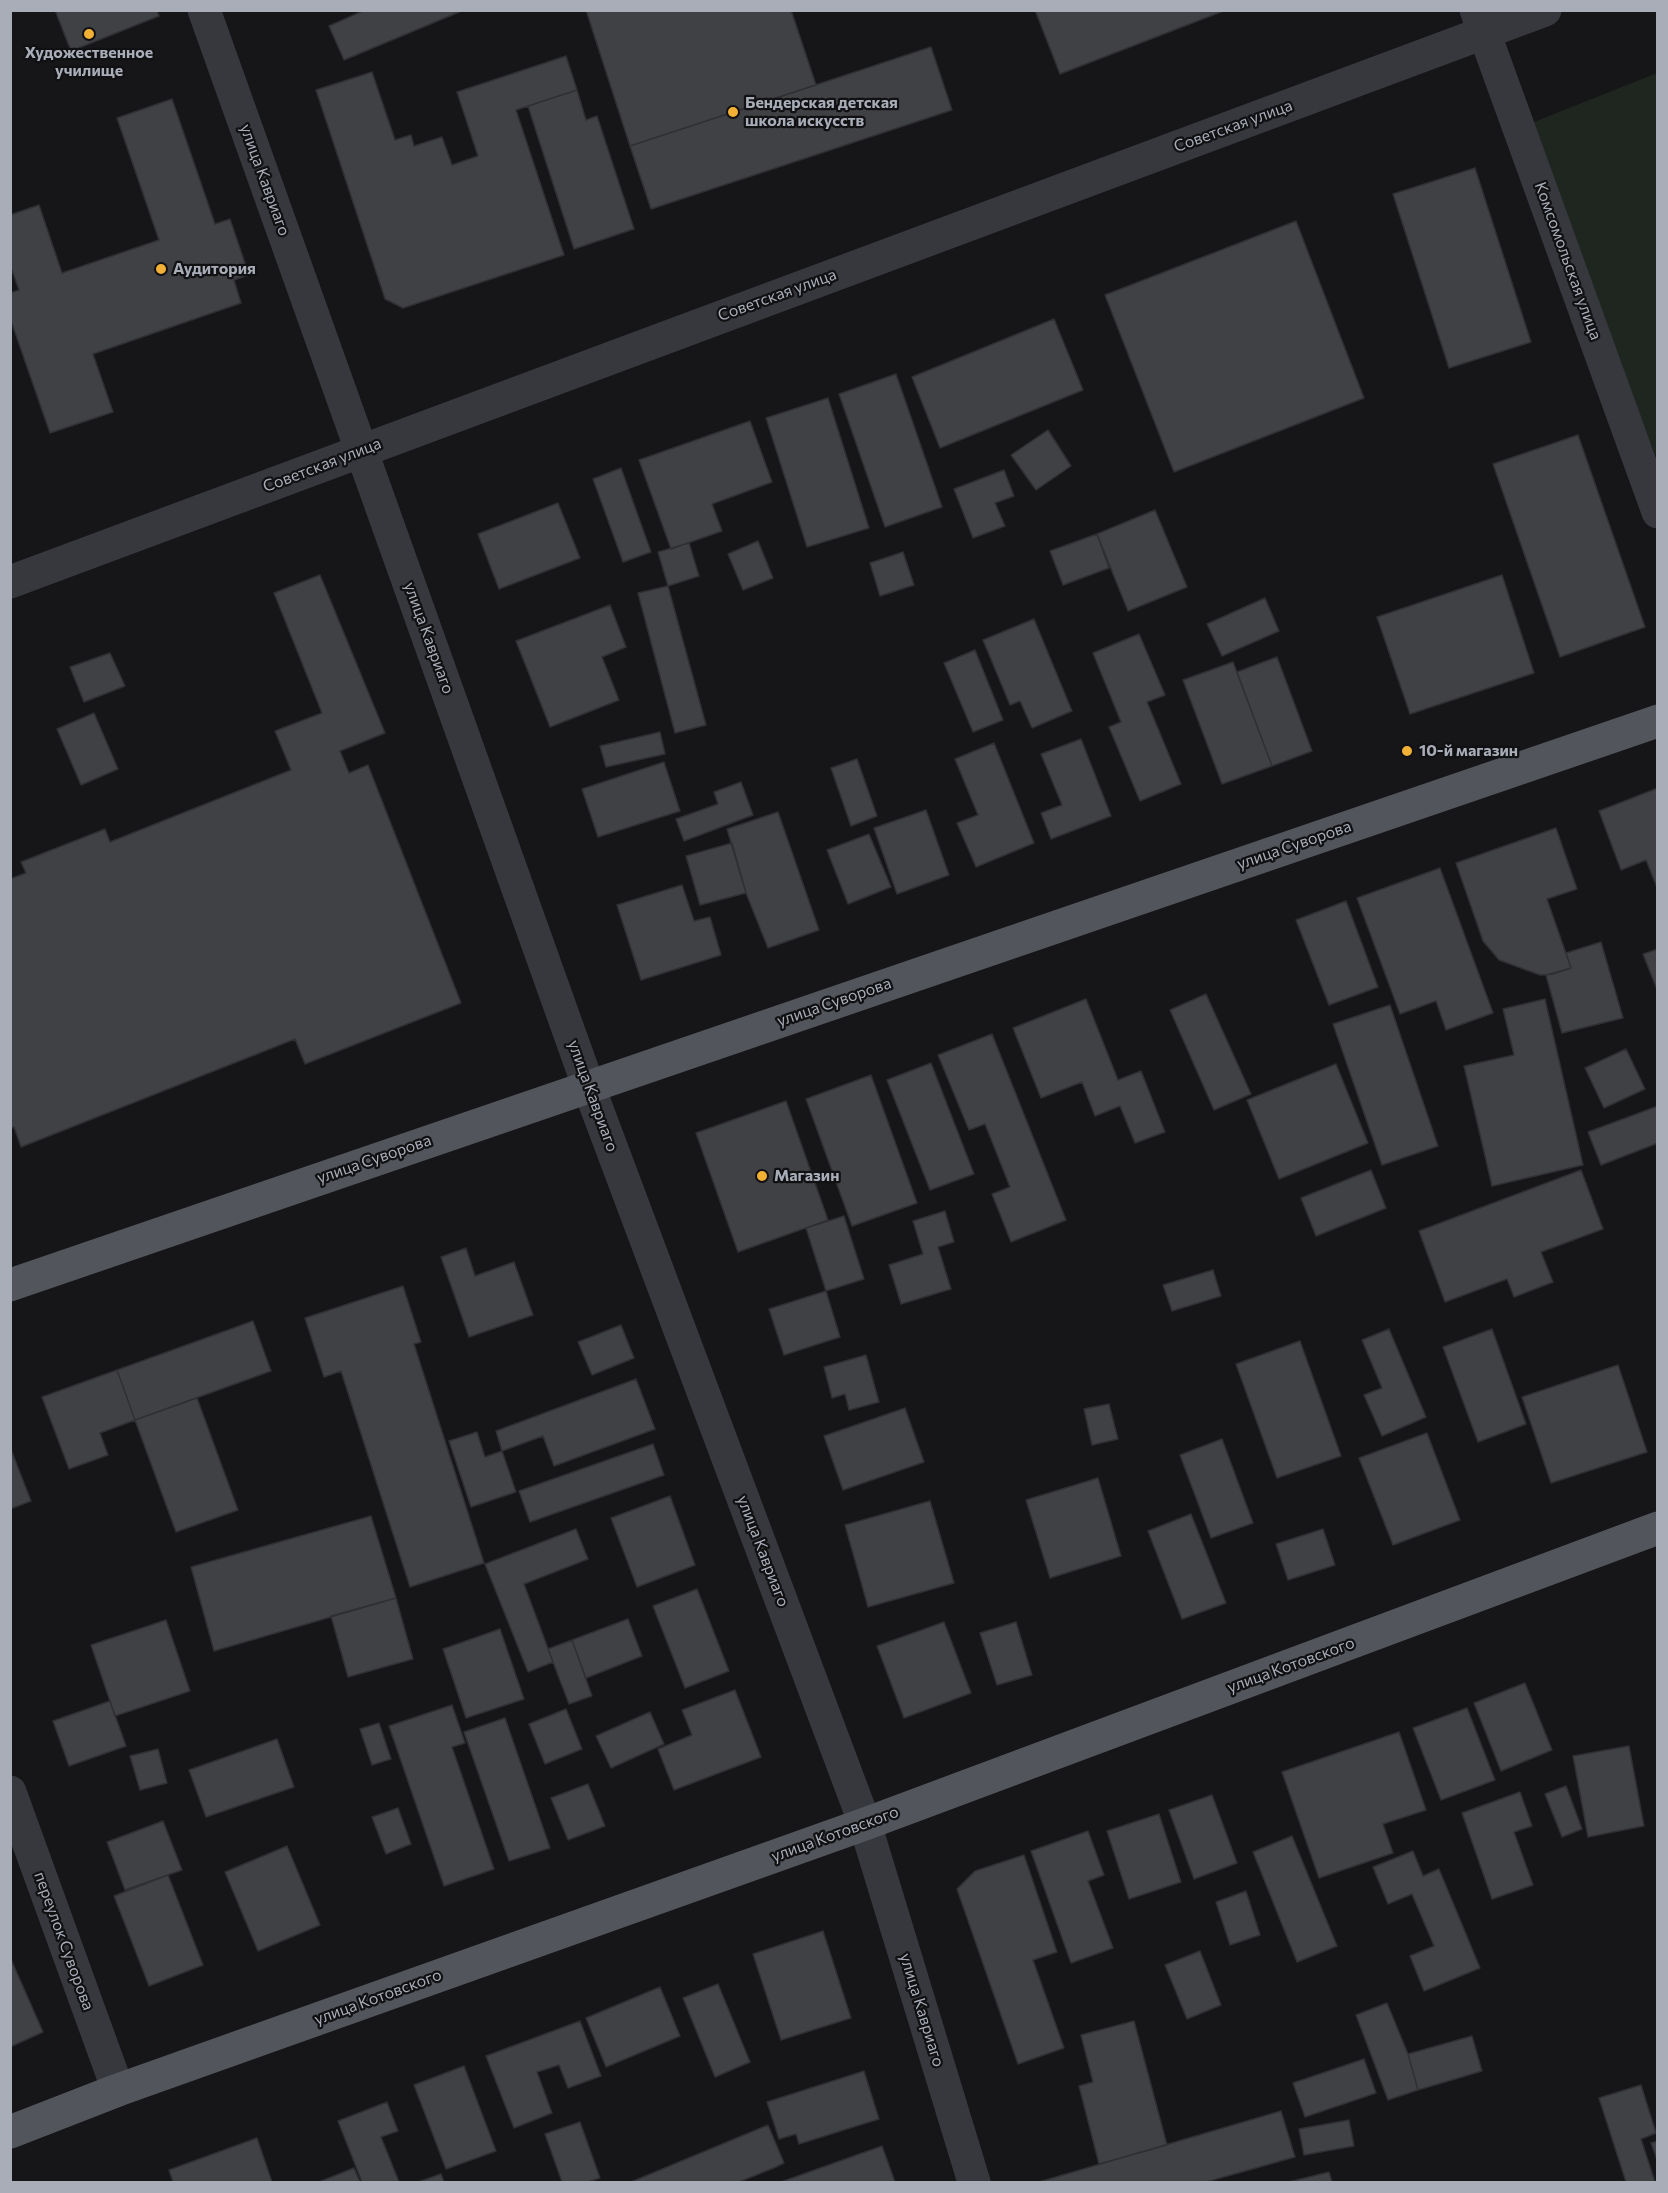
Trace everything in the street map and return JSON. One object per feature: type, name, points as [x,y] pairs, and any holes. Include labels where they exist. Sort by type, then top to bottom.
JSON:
[{"type":"main road","name":"улица Суворова","points":[[10,1285],[588,1085],[1658,721]]},
{"type":"main road","name":"улица Котовского","points":[[10,2132],[118,2090],[865,1824],[1658,1528]]},
{"type":"street","name":"улица Кавриаго","points":[[204,10],[588,1085],[865,1824],[974,2182]]},
{"type":"street","name":"Советская улица","points":[[10,582],[362,450],[1480,22],[1545,10]]},
{"type":"street","name":"Комсомольская улица","points":[[1480,22],[1658,512]]},
{"type":"street","name":"переулок Суворова","points":[[10,1792],[118,2090]]},
{"type":"shaded area","points":[[1657,73],[1657,459],[1524,126]]},
{"type":"building","name":"Художественное училище","points":[[55,10],[157,10],[159,16],[71,51]]},
{"type":"building","points":[[365,10],[464,10],[344,60],[329,26]]},
{"type":"building","points":[[586,10],[791,10],[816,85],[630,146]]},
{"type":"building","points":[[1035,10],[1226,10],[1060,74]]},
{"type":"building","points":[[931,47],[952,110],[651,209],[630,146]]},
{"type":"building","points":[[566,56],[577,90],[516,110],[564,255],[403,308],[385,299],[316,90],[372,72],[395,140],[411,135],[414,146],[442,137],[452,165],[478,156],[457,92]]},
{"type":"building","points":[[577,90],[586,120],[597,116],[634,229],[574,249],[528,106]]},
{"type":"building","name":"Аудитория","points":[[172,99],[215,224],[230,219],[249,275],[234,280],[241,303],[93,354],[113,412],[50,433],[10,318],[10,293],[19,290],[10,265],[10,215],[39,205],[62,273],[159,240],[117,118]]},
{"type":"building","points":[[1475,168],[1531,342],[1449,368],[1393,194]]},
{"type":"building","points":[[1296,221],[1364,398],[1174,472],[1105,295]]},
{"type":"building","points":[[1054,319],[1083,390],[940,448],[912,377]]},
{"type":"building","points":[[896,374],[942,507],[885,527],[839,394]]},
{"type":"building","points":[[828,398],[869,528],[807,547],[766,418]]},
{"type":"building","points":[[750,421],[772,482],[712,504],[722,531],[671,549],[639,460]]},
{"type":"building","points":[[1048,430],[1071,466],[1036,490],[1011,455]]},
{"type":"building","points":[[1578,435],[1645,627],[1560,657],[1493,464]]},
{"type":"building","points":[[621,468],[651,552],[623,562],[593,479]]},
{"type":"building","points":[[1004,470],[1014,496],[995,503],[1005,526],[973,538],[954,489]]},
{"type":"building","points":[[558,503],[580,558],[499,589],[478,534]]},
{"type":"building","points":[[1155,510],[1187,587],[1128,611],[1097,534]]},
{"type":"building","points":[[1097,534],[1109,568],[1063,585],[1050,551]]},
{"type":"building","points":[[758,541],[773,578],[743,590],[728,554]]},
{"type":"building","points":[[689,543],[699,576],[668,586],[658,552]]},
{"type":"building","points":[[903,552],[914,585],[880,596],[870,563]]},
{"type":"building","points":[[320,575],[385,733],[340,751],[349,773],[368,765],[461,1003],[305,1064],[295,1039],[21,1147],[14,1127],[10,1129],[10,879],[26,873],[21,862],[105,829],[110,842],[291,770],[275,731],[322,713],[274,593]]},
{"type":"building","points":[[1502,575],[1534,673],[1410,714],[1377,617]]},
{"type":"building","points":[[668,586],[706,725],[675,733],[638,593]]},
{"type":"building","points":[[1265,598],[1279,631],[1222,656],[1207,624]]},
{"type":"building","points":[[610,605],[626,647],[602,657],[619,700],[550,727],[516,641]]},
{"type":"building","points":[[1034,619],[1072,711],[1032,728],[1020,701],[1010,705],[983,640]]},
{"type":"building","points":[[1139,634],[1165,695],[1147,702],[1181,784],[1140,801],[1109,727],[1121,722],[1093,653]]},
{"type":"building","points":[[975,650],[1003,720],[973,732],[944,663]]},
{"type":"building","points":[[110,653],[125,686],[84,702],[70,667]]},
{"type":"building","points":[[1277,657],[1312,751],[1272,766],[1237,672]]},
{"type":"building","points":[[1233,662],[1272,766],[1222,784],[1183,680]]},
{"type":"building","points":[[94,713],[118,769],[81,785],[57,729]]},
{"type":"building","points":[[660,732],[665,754],[606,767],[600,746]]},
{"type":"building","points":[[1081,739],[1111,816],[1051,839],[1041,813],[1062,805],[1041,754]]},
{"type":"building","points":[[994,743],[1034,843],[976,867],[957,823],[978,815],[955,759]]},
{"type":"building","points":[[857,759],[877,816],[851,826],[831,768]]},
{"type":"building","points":[[664,762],[680,811],[598,837],[582,789]]},
{"type":"building","points":[[741,782],[753,815],[684,841],[676,819],[718,804],[714,792]]},
{"type":"building","points":[[1658,788],[1658,890],[1646,860],[1621,870],[1599,811]]},
{"type":"building","points":[[926,810],[949,875],[897,894],[874,828]]},
{"type":"building","points":[[778,812],[819,930],[768,948],[746,893],[727,829]]},
{"type":"building","points":[[1556,828],[1577,889],[1547,899],[1571,968],[1553,974],[1540,975],[1499,960],[1483,941],[1456,863]]},
{"type":"building","points":[[869,834],[891,887],[848,904],[827,850]]},
{"type":"building","points":[[732,843],[746,893],[700,905],[686,856]]},
{"type":"building","points":[[1440,868],[1493,1013],[1446,1030],[1436,1001],[1400,1014],[1357,898]]},
{"type":"building","points":[[682,885],[694,921],[710,917],[721,955],[641,980],[617,905]]},
{"type":"building","points":[[1346,901],[1378,987],[1329,1005],[1296,920]]},
{"type":"building","points":[[1601,942],[1623,1018],[1562,1033],[1546,975],[1571,968],[1566,953]]},
{"type":"building","points":[[1658,949],[1658,992],[1643,954]]},
{"type":"building","points":[[1206,994],[1251,1094],[1214,1110],[1170,1010]]},
{"type":"building","points":[[1086,999],[1118,1080],[1141,1071],[1165,1132],[1135,1143],[1120,1106],[1095,1116],[1082,1082],[1041,1098],[1013,1028]]},
{"type":"building","points":[[1545,999],[1583,1165],[1492,1186],[1464,1066],[1514,1055],[1503,1009]]},
{"type":"building","points":[[1390,1005],[1438,1146],[1382,1165],[1333,1024]]},
{"type":"building","points":[[992,1034],[1066,1220],[1011,1242],[992,1194],[1010,1187],[985,1124],[969,1130],[938,1055]]},
{"type":"building","points":[[1626,1049],[1645,1089],[1604,1108],[1585,1068]]},
{"type":"building","points":[[931,1063],[974,1174],[930,1190],[887,1080]]},
{"type":"building","points":[[1336,1064],[1368,1143],[1279,1179],[1247,1100]]},
{"type":"building","points":[[871,1075],[917,1203],[852,1226],[806,1099]]},
{"type":"building","name":"Магазин","points":[[786,1101],[828,1220],[738,1252],[696,1133]]},
{"type":"building","points":[[1658,1106],[1658,1143],[1601,1165],[1588,1132]]},
{"type":"building","points":[[1371,1170],[1386,1208],[1316,1236],[1301,1198]]},
{"type":"building","points":[[1581,1170],[1603,1229],[1541,1252],[1553,1282],[1514,1297],[1507,1279],[1445,1302],[1419,1231]]},
{"type":"building","points":[[945,1211],[954,1242],[938,1247],[951,1289],[901,1304],[889,1265],[923,1254],[913,1221]]},
{"type":"building","points":[[844,1216],[864,1279],[826,1291],[806,1228]]},
{"type":"building","points":[[466,1248],[475,1276],[514,1262],[533,1315],[469,1337],[441,1257]]},
{"type":"building","points":[[1213,1270],[1221,1296],[1172,1311],[1163,1285]]},
{"type":"building","points":[[403,1286],[421,1342],[414,1344],[484,1563],[410,1587],[341,1371],[324,1377],[305,1318]]},
{"type":"building","points":[[826,1291],[840,1337],[784,1355],[769,1309]]},
{"type":"building","points":[[253,1321],[271,1371],[135,1420],[117,1370]]},
{"type":"building","points":[[621,1325],[634,1358],[592,1375],[578,1342]]},
{"type":"building","points":[[1389,1329],[1426,1417],[1382,1436],[1364,1395],[1382,1388],[1362,1340]]},
{"type":"building","points":[[1492,1329],[1526,1424],[1478,1442],[1443,1347]]},
{"type":"building","points":[[1300,1341],[1341,1456],[1277,1478],[1236,1364]]},
{"type":"building","points":[[866,1355],[879,1402],[849,1410],[845,1394],[832,1398],[824,1367]]},
{"type":"building","points":[[1618,1365],[1647,1452],[1551,1483],[1522,1397]]},
{"type":"building","points":[[117,1370],[135,1420],[100,1433],[108,1455],[69,1469],[42,1397]]},
{"type":"building","points":[[636,1379],[655,1429],[554,1466],[543,1436],[502,1451],[496,1431]]},
{"type":"building","points":[[197,1398],[238,1510],[176,1532],[135,1420]]},
{"type":"building","points":[[1109,1404],[1118,1439],[1092,1445],[1084,1409]]},
{"type":"building","points":[[905,1408],[924,1462],[843,1490],[824,1436]]},
{"type":"building","points":[[477,1432],[485,1457],[502,1451],[516,1492],[471,1507],[449,1441]]},
{"type":"building","points":[[1427,1433],[1460,1520],[1393,1545],[1359,1458]]},
{"type":"building","points":[[1222,1439],[1253,1523],[1211,1538],[1180,1455]]},
{"type":"building","points":[[653,1444],[664,1475],[530,1522],[519,1491]]},
{"type":"building","points":[[10,1447],[31,1501],[10,1509]]},
{"type":"building","points":[[1098,1478],[1121,1556],[1050,1578],[1026,1500]]},
{"type":"building","points":[[670,1496],[695,1565],[637,1587],[611,1518]]},
{"type":"building","points":[[930,1501],[954,1583],[868,1607],[845,1525]]},
{"type":"building","points":[[1191,1514],[1226,1603],[1182,1619],[1148,1531]]},
{"type":"building","points":[[371,1516],[396,1598],[214,1651],[191,1567]]},
{"type":"building","points":[[576,1529],[588,1559],[524,1584],[553,1662],[528,1672],[485,1564]]},
{"type":"building","points":[[1323,1529],[1335,1565],[1288,1580],[1276,1544]]},
{"type":"building","points":[[697,1589],[729,1671],[685,1688],[653,1606]]},
{"type":"building","points":[[396,1598],[413,1659],[348,1677],[331,1616]]},
{"type":"building","points":[[628,1619],[642,1656],[586,1678],[572,1640]]},
{"type":"building","points":[[166,1620],[190,1691],[115,1716],[91,1645]]},
{"type":"building","points":[[944,1622],[971,1693],[904,1718],[877,1646]]},
{"type":"building","points":[[1016,1622],[1032,1675],[997,1685],[980,1633]]},
{"type":"building","points":[[500,1629],[524,1699],[466,1718],[443,1649]]},
{"type":"building","points":[[572,1640],[592,1696],[569,1704],[548,1649]]},
{"type":"building","points":[[1525,1683],[1552,1750],[1501,1771],[1474,1703]]},
{"type":"building","points":[[735,1690],[761,1757],[674,1790],[658,1749],[692,1735],[682,1710]]},
{"type":"building","points":[[110,1701],[126,1746],[69,1766],[53,1721]]},
{"type":"building","points":[[452,1705],[465,1743],[452,1747],[494,1869],[444,1886],[389,1726]]},
{"type":"building","points":[[1467,1708],[1495,1780],[1441,1800],[1413,1728]]},
{"type":"building","points":[[566,1709],[582,1749],[545,1764],[529,1724]]},
{"type":"building","points":[[650,1712],[664,1744],[611,1768],[596,1736]]},
{"type":"building","points":[[505,1718],[550,1848],[509,1861],[464,1732]]},
{"type":"building","points":[[379,1723],[391,1759],[372,1765],[360,1729]]},
{"type":"building","points":[[1399,1732],[1426,1810],[1383,1824],[1393,1853],[1319,1878],[1282,1772]]},
{"type":"building","points":[[277,1739],[294,1787],[206,1817],[189,1770]]},
{"type":"building","points":[[1629,1746],[1644,1826],[1588,1837],[1573,1756]]},
{"type":"building","points":[[158,1749],[167,1783],[140,1790],[130,1756]]},
{"type":"building","points":[[588,1784],[605,1826],[568,1840],[551,1798]]},
{"type":"building","points":[[1566,1786],[1582,1829],[1562,1837],[1545,1794]]},
{"type":"building","points":[[1520,1792],[1532,1826],[1514,1832],[1533,1885],[1492,1899],[1462,1813]]},
{"type":"building","points":[[1212,1795],[1237,1863],[1194,1879],[1169,1810]]},
{"type":"building","points":[[398,1808],[411,1844],[386,1854],[372,1817]]},
{"type":"building","points":[[1159,1814],[1181,1882],[1129,1899],[1107,1831]]},
{"type":"building","points":[[163,1821],[182,1870],[125,1890],[107,1842]]},
{"type":"building","points":[[1088,1831],[1104,1875],[1088,1881],[1113,1948],[1071,1963],[1031,1851]]},
{"type":"building","points":[[1292,1836],[1337,1946],[1297,1962],[1253,1852]]},
{"type":"building","points":[[287,1846],[320,1925],[258,1951],[225,1872]]},
{"type":"building","points":[[1413,1851],[1423,1876],[1439,1869],[1480,1968],[1424,1991],[1410,1956],[1434,1946],[1412,1894],[1388,1904],[1373,1867]]},
{"type":"building","points":[[1024,1855],[1057,1952],[1033,1960],[1064,2048],[1018,2064],[957,1889],[975,1871]]},
{"type":"building","points":[[168,1875],[203,1965],[149,1986],[114,1896]]},
{"type":"building","points":[[1246,1891],[1260,1935],[1230,1945],[1216,1902]]},
{"type":"building","points":[[823,1931],[851,2018],[781,2040],[753,1954]]},
{"type":"building","points":[[1200,1951],[1221,2005],[1187,2019],[1165,1965]]},
{"type":"building","points":[[10,1957],[43,2032],[10,2047]]},
{"type":"building","points":[[718,1984],[750,2062],[715,2077],[683,1998]]},
{"type":"building","points":[[660,1987],[680,2036],[606,2067],[586,2018]]},
{"type":"building","points":[[1387,2003],[1408,2054],[1418,2090],[1388,2100],[1356,2015]]},
{"type":"building","points":[[580,2021],[601,2076],[568,2088],[559,2065],[537,2072],[552,2113],[514,2128],[486,2056]]},
{"type":"building","points":[[1134,2021],[1167,2145],[1099,2164],[1079,2086],[1093,2082],[1081,2035]]},
{"type":"building","points":[[1472,2036],[1482,2071],[1418,2090],[1408,2054]]},
{"type":"building","points":[[1364,2059],[1376,2093],[1305,2117],[1293,2083]]},
{"type":"building","points":[[464,2066],[496,2151],[446,2169],[414,2085]]},
{"type":"building","points":[[864,2071],[879,2119],[799,2144],[796,2134],[779,2139],[767,2102]]},
{"type":"building","points":[[1641,2085],[1656,2133],[1641,2139],[1655,2182],[1626,2182],[1599,2098]]},
{"type":"building","points":[[387,2102],[398,2131],[381,2137],[399,2182],[362,2182],[338,2121]]},
{"type":"building","points":[[1281,2111],[1295,2157],[1206,2182],[1039,2182]]},
{"type":"building","points":[[1349,2120],[1354,2146],[1304,2155],[1299,2129]]},
{"type":"building","points":[[580,2122],[600,2178],[588,2182],[562,2182],[545,2134]]},
{"type":"building","points":[[768,2125],[784,2163],[776,2167],[739,2182],[631,2182]]},
{"type":"building","points":[[257,2138],[272,2182],[173,2182],[169,2170]]},
{"type":"building","points":[[1658,2141],[1658,2162],[1651,2143]]},
{"type":"building","points":[[882,2146],[895,2182],[781,2182]]},
{"type":"building","points":[[354,2168],[360,2182],[319,2182]]},
{"type":"building","points":[[1329,2172],[1332,2182],[1289,2182]]},
{"type":"building","points":[[441,2174],[444,2182],[418,2182]]},
{"type":"place","name":"Художественное училище","points":[[89,34]]},
{"type":"place","name":"Бендерская детская школа искусств","points":[[733,112]]},
{"type":"place","name":"Аудитория","points":[[161,269]]},
{"type":"place","name":"10-й магазин","points":[[1407,751]]},
{"type":"place","name":"Магазин","points":[[762,1176]]}]
